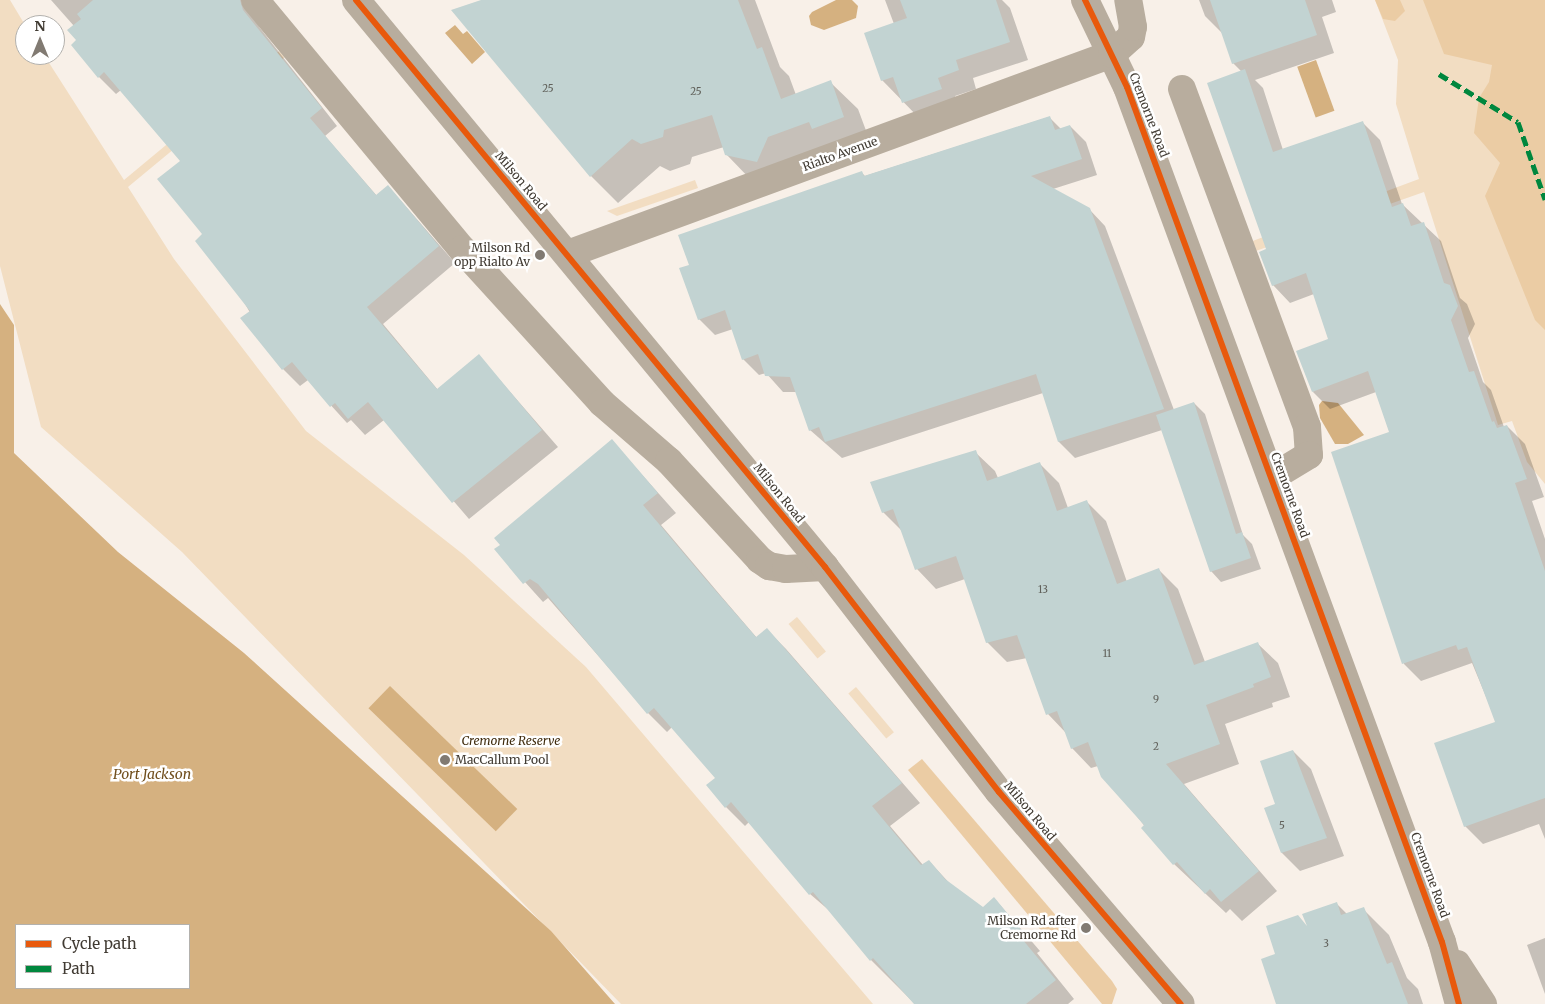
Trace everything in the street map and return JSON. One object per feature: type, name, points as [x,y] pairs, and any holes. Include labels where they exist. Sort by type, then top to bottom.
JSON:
[{"type":"street","points":[[255,0],[462,249],[602,403],[670,461],[760,560],[769,566],[786,569],[825,567]]},
{"type":"street","name":"Milson Road","points":[[356,0],[825,567],[999,792],[1181,1004]]},
{"type":"street","name":"Cremorne Road","points":[[1085,0],[1127,87],[1442,942],[1459,1004]]},
{"type":"street","points":[[1112,54],[1131,37],[1133,26],[1128,0]]},
{"type":"street","name":"Rialto Avenue","points":[[568,254],[1112,54]]},
{"type":"street","points":[[1182,89],[1306,427],[1309,455],[1271,478]]},
{"type":"street","points":[[1442,942],[1483,1004]]},
{"type":"green space","name":"Cremorne Reserve","points":[[0,0],[10,0],[19,15],[15,15],[15,65],[50,65],[124,180],[279,51],[285,57],[128,187],[174,259],[306,431],[464,555],[586,667],[873,1004],[621,1004],[182,552],[41,427],[0,266]]},
{"type":"green space","points":[[1375,0],[1545,0],[1545,484],[1527,462],[1512,421],[1498,425],[1424,192],[1253,252],[1250,242],[1419,179],[1396,104],[1398,60]]},
{"type":"green space","points":[[695,180],[698,188],[617,216],[607,211]]},
{"type":"green space","points":[[797,617],[826,651],[817,659],[789,624]]},
{"type":"green space","points":[[856,687],[894,732],[886,739],[848,693]]},
{"type":"shaded area","points":[[1375,0],[1400,0],[1405,11],[1395,21],[1383,19]]},
{"type":"shaded area","points":[[1423,0],[1545,0],[1545,330],[1535,320],[1485,196],[1500,163],[1474,133],[1479,98],[1489,82],[1492,65],[1444,54]]},
{"type":"shaded area","points":[[922,759],[1112,981],[1117,989],[1112,1004],[1102,1004],[908,770]]},
{"type":"water","points":[[836,0],[852,0],[858,6],[856,18],[824,30],[811,25],[809,16],[812,12]]},
{"type":"water","points":[[455,25],[463,34],[467,31],[485,52],[472,64],[445,33]]},
{"type":"water","points":[[1316,60],[1334,111],[1316,118],[1297,67]]},
{"type":"water","name":"Port Jackson","points":[[0,304],[14,325],[14,453],[118,552],[244,653],[551,931],[615,1004],[0,1004]]},
{"type":"water","points":[[1322,401],[1338,403],[1364,435],[1348,444],[1335,444],[1320,418],[1319,405]]},
{"type":"water","name":"MacCallum Pool","points":[[390,686],[517,809],[496,831],[368,708]]},
{"type":"building","points":[[93,0],[240,0],[243,10],[322,108],[310,118],[376,195],[388,185],[439,246],[367,307],[437,389],[479,354],[542,430],[452,503],[368,402],[348,419],[335,403],[330,407],[292,362],[282,370],[240,318],[250,311],[195,241],[202,234],[157,179],[180,161],[104,72],[98,78],[71,45],[76,40],[67,30],[81,19],[77,14]]},
{"type":"building","points":[[481,0],[738,0],[757,49],[762,47],[781,99],[831,80],[844,117],[812,129],[809,122],[768,137],[757,162],[725,155],[712,115],[664,130],[663,137],[641,144],[632,139],[590,177],[451,10]]},
{"type":"building","points":[[900,0],[996,0],[1010,42],[956,60],[959,70],[938,78],[942,89],[902,103],[893,77],[881,81],[864,33],[907,18]]},
{"type":"building","points":[[1210,0],[1305,0],[1317,35],[1232,64]]},
{"type":"building","points":[[1245,69],[1273,152],[1363,121],[1392,207],[1403,203],[1411,226],[1424,222],[1444,283],[1450,285],[1458,306],[1451,320],[1469,372],[1474,371],[1492,422],[1494,421],[1497,428],[1507,425],[1527,479],[1515,483],[1545,571],[1545,798],[1464,827],[1434,743],[1495,722],[1467,647],[1458,650],[1456,645],[1402,664],[1331,452],[1389,432],[1368,371],[1312,392],[1296,351],[1328,339],[1306,273],[1272,286],[1259,252],[1266,249],[1207,83]]},
{"type":"building","points":[[1050,116],[1055,130],[1070,125],[1082,159],[1031,176],[1090,208],[1164,409],[1058,442],[1036,374],[825,442],[819,427],[809,431],[790,377],[765,376],[758,354],[742,360],[725,310],[698,320],[679,268],[689,265],[678,235],[862,171],[864,176]]},
{"type":"building","points":[[1194,402],[1236,534],[1242,532],[1251,558],[1210,572],[1156,415]]},
{"type":"building","points":[[612,439],[658,493],[643,505],[702,575],[756,637],[767,628],[902,783],[872,806],[921,865],[929,860],[945,879],[983,907],[994,897],[1022,931],[1018,934],[1056,980],[1026,1004],[914,1004],[873,958],[870,961],[813,892],[809,895],[731,802],[725,808],[706,785],[715,778],[654,708],[647,714],[538,584],[530,579],[523,584],[494,549],[500,545],[494,538]]},
{"type":"building","points":[[976,450],[987,481],[1040,462],[1057,511],[1087,500],[1117,584],[1159,568],[1194,665],[1258,642],[1271,677],[1253,684],[1254,687],[1206,705],[1220,744],[1166,764],[1259,871],[1221,902],[1210,889],[1205,894],[1177,862],[1173,865],[1141,828],[1144,825],[1101,777],[1088,742],[1071,749],[1057,711],[1046,715],[1017,635],[986,643],[956,556],[915,570],[893,509],[882,513],[870,482]]},
{"type":"building","points":[[1293,750],[1327,838],[1281,853],[1264,808],[1275,804],[1260,761]]},
{"type":"building","points":[[1337,902],[1341,915],[1364,907],[1387,964],[1392,962],[1408,1004],[1276,1004],[1261,959],[1275,954],[1266,926],[1298,915],[1307,926],[1302,914]]},
{"type":"marked path","points":[[1439,74],[1518,122],[1545,199]]},
{"type":"cycle path","points":[[356,0],[825,567],[999,792],[1181,1004]]},
{"type":"cycle path","points":[[1085,0],[1127,87],[1442,942],[1459,1004]]},
{"type":"place","name":"Milson Rd opp Rialto Av","points":[[540,255]]},
{"type":"place","name":"MacCallum Pool","points":[[445,760]]},
{"type":"place","name":"Milson Rd after Cremorne Rd","points":[[1086,928]]}]
